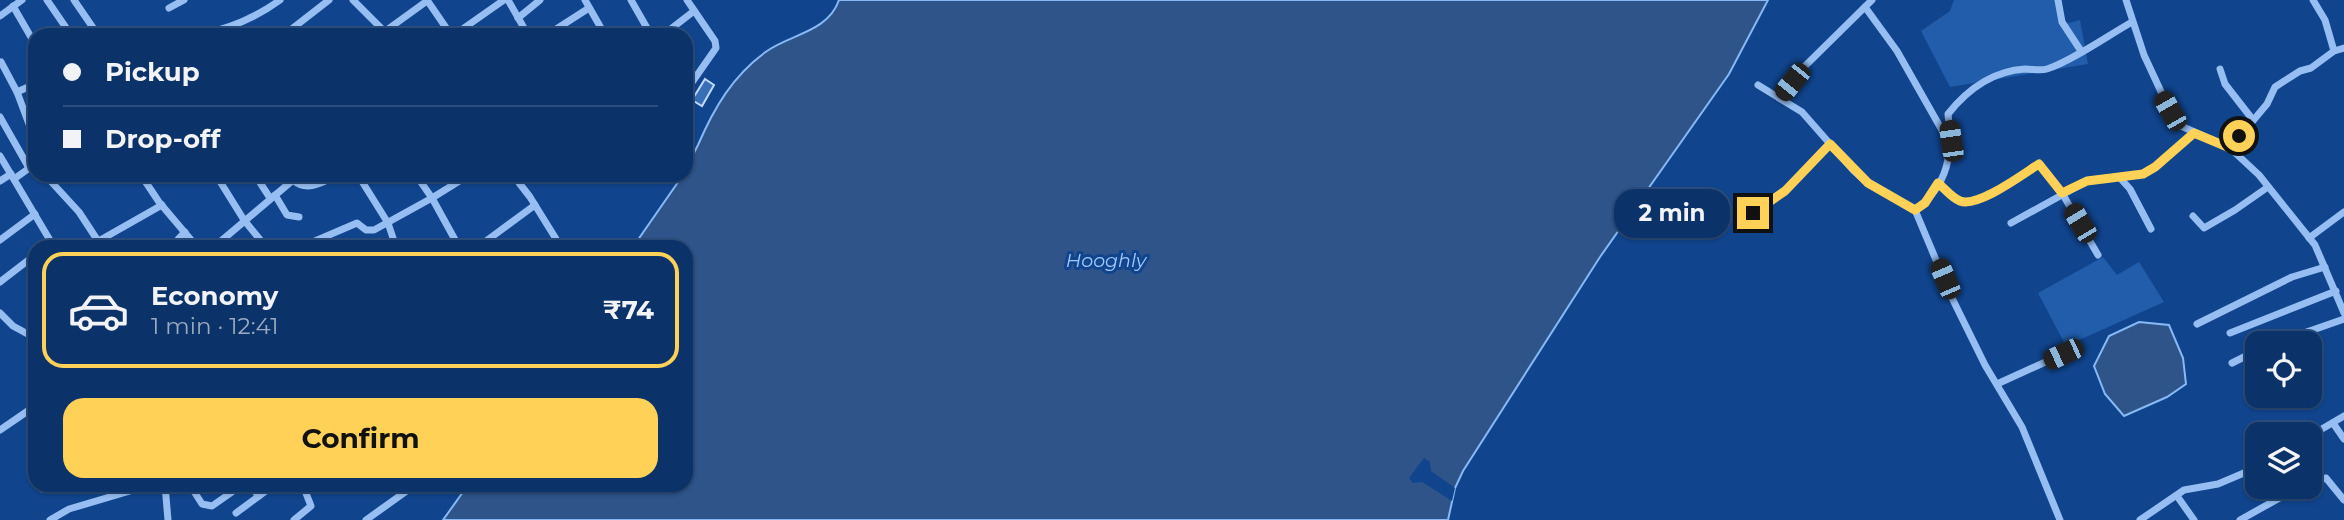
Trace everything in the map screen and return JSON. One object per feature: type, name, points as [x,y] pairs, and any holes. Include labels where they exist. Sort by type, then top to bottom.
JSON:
[{"type":"street","points":[[0,16],[22,0]]},
{"type":"street","points":[[74,0],[93,28]]},
{"type":"street","points":[[169,8],[184,0]]},
{"type":"street","points":[[225,28],[263,12],[280,0]]},
{"type":"street","points":[[293,28],[329,0]]},
{"type":"street","points":[[353,0],[380,28]]},
{"type":"street","points":[[463,28],[506,0],[524,28]]},
{"type":"street","points":[[518,18],[540,0]]},
{"type":"street","points":[[585,0],[602,28]]},
{"type":"street","points":[[631,0],[647,28]]},
{"type":"street","points":[[687,0],[715,41],[716,48],[693,81]]},
{"type":"street","points":[[1779,98],[1805,66],[1872,0]]},
{"type":"street","points":[[2058,0],[2062,22],[2081,51]]},
{"type":"street","points":[[2126,0],[2159,92],[2181,126],[2230,148],[2268,187],[2309,238],[2325,267],[2344,313]]},
{"type":"street","points":[[2313,0],[2325,20],[2334,51]]},
{"type":"street","points":[[49,1],[66,28]]},
{"type":"street","points":[[390,28],[430,1],[447,28]]},
{"type":"street","points":[[13,6],[28,32]]},
{"type":"street","points":[[1865,7],[1897,51],[1943,132]]},
{"type":"street","points":[[558,28],[589,8]]},
{"type":"street","points":[[672,28],[694,11]]},
{"type":"street","points":[[1915,210],[1925,203],[1949,164],[1951,141],[1948,114],[1960,99],[1987,80],[2025,69],[2045,70],[2132,22]]},
{"type":"street","points":[[2230,148],[2267,104],[2275,87],[2300,71],[2311,68],[2334,51],[2344,48]]},
{"type":"street","points":[[1,62],[17,92],[28,121]]},
{"type":"street","points":[[2220,69],[2225,83],[2253,120]]},
{"type":"street","points":[[1758,85],[1802,112],[1868,183],[1915,210],[1952,298],[2022,427],[2060,520]]},
{"type":"street","points":[[17,92],[28,87]]},
{"type":"street","points":[[0,117],[28,161]]},
{"type":"street","points":[[2011,223],[2087,181],[2143,174],[2194,133]]},
{"type":"street","points":[[1753,213],[1785,191],[1830,144]]},
{"type":"street","points":[[0,156],[48,240]]},
{"type":"street","points":[[1938,183],[1959,201],[1970,202],[1988,195],[2039,164],[2062,193],[2098,255]]},
{"type":"street","points":[[0,181],[28,169]]},
{"type":"street","points":[[2120,178],[2130,189],[2151,229]]},
{"type":"street","points":[[51,182],[79,212],[97,240]]},
{"type":"street","points":[[146,182],[191,240]]},
{"type":"street","points":[[220,182],[260,240]]},
{"type":"street","points":[[260,182],[287,215],[299,217]]},
{"type":"street","points":[[222,240],[290,182]]},
{"type":"street","points":[[298,182],[299,186],[306,187],[322,182]]},
{"type":"street","points":[[362,182],[388,223],[394,240]]},
{"type":"street","points":[[421,182],[454,240]]},
{"type":"street","points":[[326,240],[357,223],[366,230],[388,223],[458,182]]},
{"type":"street","points":[[519,182],[557,240]]},
{"type":"street","points":[[2193,216],[2203,228],[2268,187]]},
{"type":"street","points":[[100,240],[162,205]]},
{"type":"street","points":[[488,240],[535,205]]},
{"type":"street","points":[[2309,238],[2344,212]]},
{"type":"street","points":[[0,240],[35,214]]},
{"type":"street","points":[[178,240],[185,232]]},
{"type":"street","points":[[0,282],[28,260]]},
{"type":"street","points":[[2197,324],[2292,277],[2325,267]]},
{"type":"street","points":[[2230,333],[2336,291]]},
{"type":"street","points":[[0,313],[13,326],[28,334]]},
{"type":"street","points":[[2310,331],[2344,319]]},
{"type":"street","points":[[1997,384],[2063,354]]},
{"type":"street","points":[[2232,363],[2245,356]]},
{"type":"street","points":[[0,430],[28,412]]},
{"type":"street","points":[[2322,429],[2344,416]]},
{"type":"street","points":[[2333,423],[2344,439]]},
{"type":"street","points":[[2140,520],[2185,490],[2218,484],[2245,473]]},
{"type":"street","points":[[2322,479],[2326,478],[2344,500]]},
{"type":"street","points":[[50,520],[69,509],[126,492]]},
{"type":"street","points":[[166,492],[168,520]]},
{"type":"street","points":[[194,492],[202,504],[212,506],[232,492]]},
{"type":"street","points":[[255,492],[259,496]]},
{"type":"street","points":[[236,513],[264,492]]},
{"type":"street","points":[[294,520],[311,506],[308,492]]},
{"type":"street","points":[[366,520],[405,492]]},
{"type":"street","points":[[2177,496],[2194,520]]},
{"type":"street","points":[[2240,520],[2278,499]]},
{"type":"shaded area","points":[[1954,0],[2055,0],[2061,25],[2080,20],[2088,64],[1950,87],[1921,31],[1950,11]]},
{"type":"shaded area","points":[[2103,257],[2117,275],[2139,262],[2164,302],[2066,346],[2038,293]]},
{"type":"water","name":"Hooghly","points":[[839,0],[1768,0],[1729,74],[1600,257],[1463,471],[1455,488],[1448,520],[443,520],[463,492],[693,492],[693,240],[638,240],[678,182],[693,182],[693,154],[711,118],[734,82],[767,51],[818,26],[834,11]]},
{"type":"water","points":[[2139,322],[2169,325],[2183,358],[2186,384],[2167,397],[2124,416],[2105,394],[2094,366],[2109,336]]},
{"type":"pier","points":[[1424,458],[1430,462],[1431,471],[1455,488],[1452,501],[1422,482],[1413,483],[1409,478]]},
{"type":"building","points":[[705,79],[714,85],[702,106],[693,98]]},
{"type":"route","points":[[1753,213],[1785,191],[1830,144],[1868,183],[1915,210],[1925,203],[1938,183],[1959,201],[1970,202],[1988,195],[2039,164],[2062,193],[2099,178],[2143,174],[2194,133],[2230,148],[2239,136]]}]
